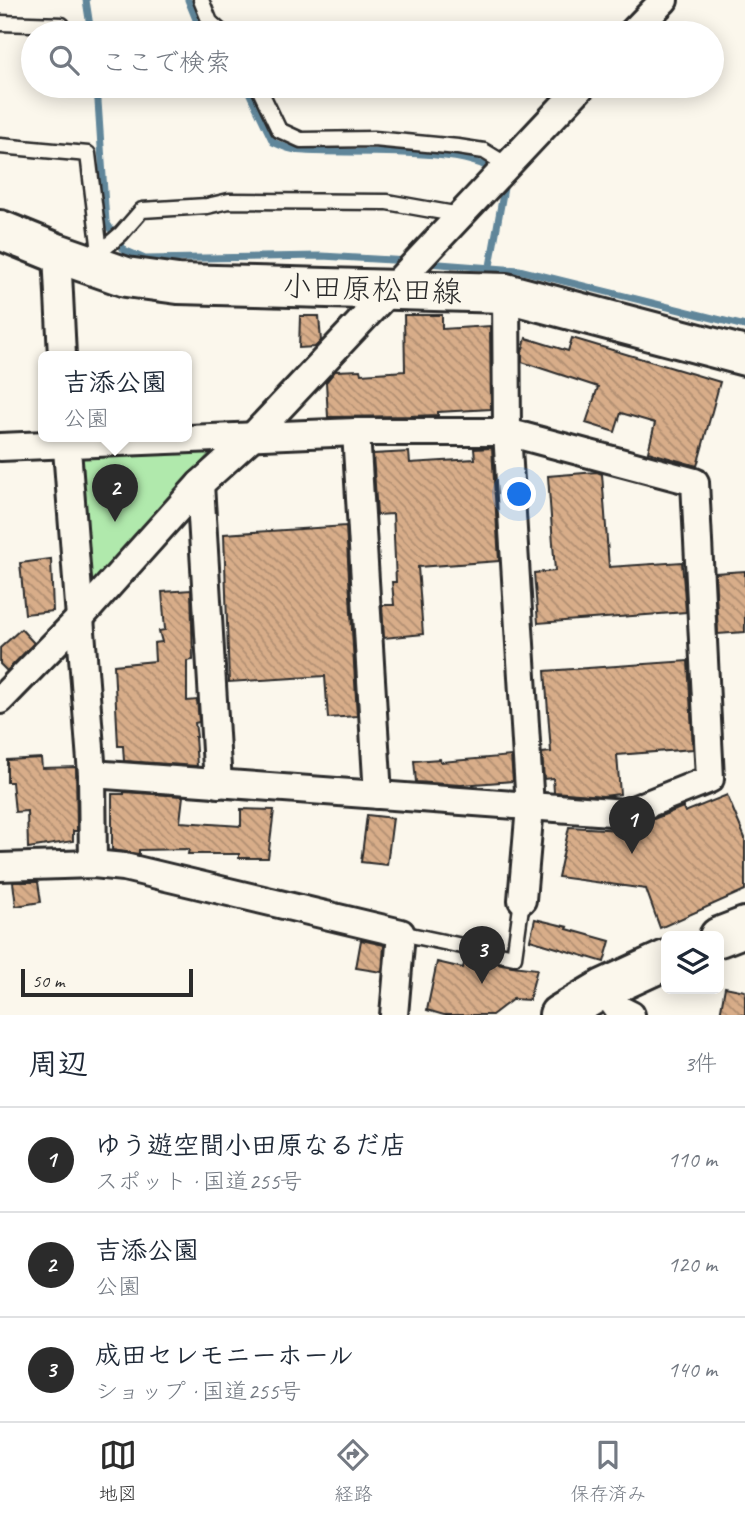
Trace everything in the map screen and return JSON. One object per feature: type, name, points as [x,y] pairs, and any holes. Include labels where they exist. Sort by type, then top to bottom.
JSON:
[{"type":"main road","name":"小田原松田線","points":[[0,230],[57,253],[101,254],[126,277],[178,284],[408,271],[506,293],[745,356]]},
{"type":"main road","points":[[724,935],[745,927]]},
{"type":"main road","points":[[559,1015],[603,989],[661,962]]},
{"type":"street","points":[[644,21],[664,0]]},
{"type":"street","points":[[0,700],[79,620],[200,484],[253,436],[571,98]]},
{"type":"street","points":[[57,253],[62,351]]},
{"type":"street","points":[[506,293],[507,432],[530,807],[522,900]]},
{"type":"street","points":[[356,432],[378,795]]},
{"type":"street","points":[[92,774],[625,813],[710,779],[695,482],[507,432],[356,432],[192,437]]},
{"type":"street","points":[[0,447],[47,442]]},
{"type":"street","points":[[66,442],[92,774],[93,864]]},
{"type":"street","points":[[200,484],[218,784]]},
{"type":"street","points":[[0,867],[93,864],[124,867],[401,933],[394,1015]]},
{"type":"street","points":[[603,989],[617,1008],[631,1015]]},
{"type":"lane","points":[[201,0],[210,21]]},
{"type":"lane","points":[[0,23],[21,24]]},
{"type":"lane","points":[[264,98],[279,130],[301,140],[374,139],[484,151],[500,173]]},
{"type":"lane","points":[[0,146],[89,154],[101,254]]},
{"type":"lane","points":[[101,254],[142,210],[207,206],[229,201],[387,202],[460,215]]},
{"type":"lane","points":[[401,933],[514,957],[522,900]]},
{"type":"green space","points":[[219,443],[86,593],[77,451]]},
{"type":"building","points":[[404,315],[442,315],[442,329],[490,326],[491,409],[438,412],[438,415],[328,417],[326,382],[335,371],[360,370],[361,374],[405,371]]},
{"type":"building","points":[[300,316],[319,316],[321,341],[315,347],[299,348]]},
{"type":"building","points":[[526,338],[568,351],[572,338],[720,382],[697,466],[648,452],[655,423],[621,413],[615,432],[586,423],[598,387],[522,362]]},
{"type":"building","points":[[492,448],[499,561],[418,567],[423,634],[384,638],[382,605],[394,605],[392,582],[396,582],[393,514],[377,515],[373,454],[409,452],[410,463],[475,459],[474,449]]},
{"type":"building","points":[[597,472],[602,474],[609,567],[682,562],[686,612],[538,623],[534,573],[555,571],[548,476]]},
{"type":"building","points":[[346,526],[357,716],[328,718],[325,676],[229,682],[224,534]]},
{"type":"building","points":[[51,559],[53,611],[25,614],[20,563]]},
{"type":"building","points":[[745,571],[745,632],[718,634],[715,573]]},
{"type":"building","points":[[191,590],[193,660],[187,661],[187,701],[197,700],[197,766],[124,761],[123,746],[118,746],[114,665],[155,661],[154,643],[162,642],[159,631],[165,630],[162,592]]},
{"type":"building","points":[[21,629],[34,643],[7,671],[0,664],[0,648]]},
{"type":"building","points":[[688,661],[693,749],[617,755],[620,794],[603,796],[554,792],[553,778],[544,779],[542,753],[551,752],[545,671]]},
{"type":"building","points":[[511,756],[513,781],[461,785],[416,782],[414,761],[440,759],[441,762]]},
{"type":"building","points":[[41,758],[42,768],[76,767],[77,831],[73,831],[73,841],[28,848],[27,811],[15,812],[12,782],[7,782],[7,760]]},
{"type":"building","points":[[124,792],[183,796],[180,822],[241,826],[241,809],[274,810],[268,858],[239,858],[239,854],[188,854],[189,849],[139,850],[139,854],[112,850],[112,794]]},
{"type":"building","points":[[727,795],[745,838],[745,890],[660,928],[646,889],[558,877],[569,827],[622,832],[683,807],[685,812]]},
{"type":"building","points":[[367,815],[393,818],[387,865],[361,862]]},
{"type":"building","points":[[13,882],[38,882],[41,902],[16,906]]},
{"type":"building","points":[[535,919],[610,941],[604,962],[530,940]]},
{"type":"building","points":[[361,940],[384,945],[382,972],[356,968]]},
{"type":"building","points":[[466,957],[537,969],[529,1000],[513,999],[492,1015],[444,1015],[427,1010],[437,962],[463,968]]},
{"type":"building","points":[[725,987],[745,991],[745,1015],[720,1015]]},
{"type":"waterway","points":[[86,0],[89,21]]},
{"type":"waterway","points":[[188,0],[197,21]]},
{"type":"waterway","points":[[98,98],[106,222],[124,250],[145,259],[322,256],[409,261]]},
{"type":"waterway","points":[[252,98],[273,142],[285,147],[301,151],[405,153],[460,158],[480,164],[493,172]]},
{"type":"waterway","points":[[490,266],[504,188],[500,182]]},
{"type":"waterway","points":[[427,263],[519,270],[745,326]]},
{"type":"place","name":"吉添公園","points":[[115,522]]},
{"type":"place","name":"ゆう遊空間小田原なるだ店","points":[[632,854]]},
{"type":"place","name":"成田セレモニーホール","points":[[482,984]]}]
